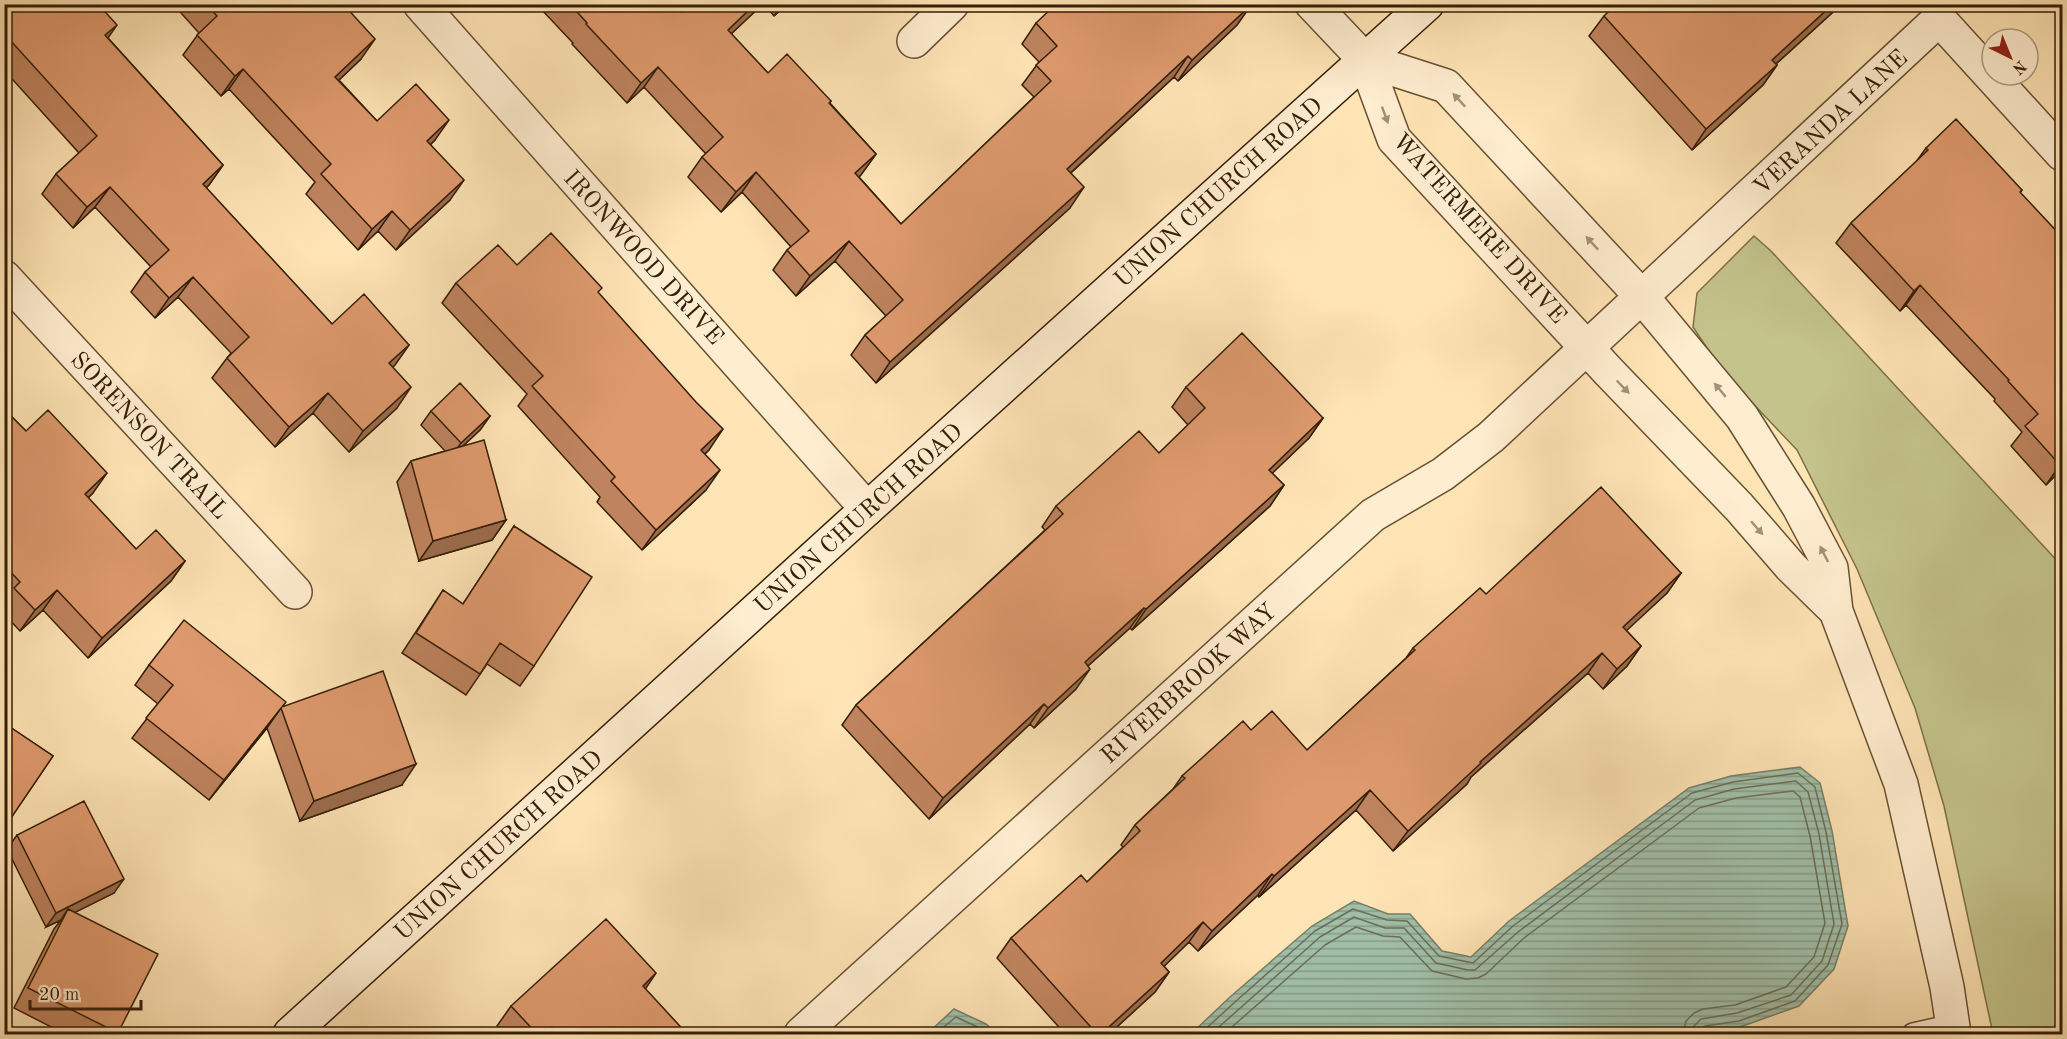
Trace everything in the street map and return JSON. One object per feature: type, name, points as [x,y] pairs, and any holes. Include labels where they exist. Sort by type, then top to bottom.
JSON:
[{"type":"street","name":"IRONWOOD DRIVE","points":[[420,4],[867,509]]},
{"type":"street","points":[[914,41],[952,4]]},
{"type":"street","points":[[1312,4],[1365,60]]},
{"type":"street","name":"UNION CHURCH ROAD","points":[[290,1035],[867,509],[1427,4]]},
{"type":"street","name":"VERANDA LANE","points":[[1588,348],[1939,20],[2062,154]]},
{"type":"street","name":"WATERMERE DRIVE","points":[[1365,60],[1446,86],[1643,298],[1742,417],[1799,507],[1831,568],[1836,611],[1901,784],[1947,987],[1953,1030]]},
{"type":"street","name":"WATERMERE DRIVE","points":[[1365,60],[1394,139],[1739,507],[1791,567],[1836,611]]},
{"type":"street","name":"SORENSON TRAIL","points":[[4,277],[295,592]]},
{"type":"street","name":"RIVERBROOK WAY","points":[[801,1035],[1373,515],[1443,474],[1491,438],[1588,348]]},
{"type":"lane","points":[[1913,1035],[1953,1030]]},
{"type":"shaded area","points":[[1754,236],[1771,251],[2062,566],[2062,1034],[1993,1034],[1944,806],[1915,708],[1857,569],[1797,450],[1723,372],[1693,327],[1697,293]]},
{"type":"water","points":[[1800,767],[1820,783],[1832,831],[1848,926],[1834,969],[1799,1006],[1740,1027],[1687,1034],[1191,1034],[1312,926],[1354,901],[1388,914],[1410,914],[1442,951],[1471,957],[1509,921],[1689,788],[1731,776]]},
{"type":"water","points":[[954,1009],[986,1024],[997,1034],[927,1034]]},
{"type":"building","points":[[4,4],[98,4],[117,25],[105,35],[223,165],[203,184],[332,324],[364,294],[409,345],[389,363],[411,387],[363,431],[328,393],[289,427],[227,358],[249,337],[193,277],[169,298],[145,272],[169,250],[110,187],[87,207],[56,174],[97,136],[10,40],[4,45]]},
{"type":"building","points":[[206,4],[343,4],[375,39],[335,77],[377,121],[416,84],[449,120],[427,141],[464,180],[410,230],[392,211],[372,229],[321,174],[331,164],[243,69],[235,76],[197,35],[217,16]]},
{"type":"building","points":[[570,4],[675,4],[682,12],[690,4],[755,4],[728,30],[768,73],[787,54],[831,101],[829,103],[876,154],[855,173],[901,224],[1051,81],[1036,65],[1057,46],[1036,23],[1056,4],[1251,5],[1192,60],[1188,56],[1067,169],[1084,187],[890,362],[865,335],[903,300],[849,241],[810,276],[787,250],[809,231],[756,172],[736,192],[702,157],[723,137],[658,67],[641,83]]},
{"type":"building","points":[[1616,4],[1833,4],[1772,60],[1777,65],[1706,129],[1604,16]]},
{"type":"building","points":[[1956,119],[2062,237],[2062,462],[2060,465],[2025,426],[2038,414],[2009,380],[1920,285],[1914,291],[1851,223],[1928,150],[1926,148]]},
{"type":"building","points":[[551,233],[602,288],[598,292],[723,429],[701,450],[720,470],[656,530],[611,481],[615,477],[532,386],[543,376],[456,283],[498,245],[517,265]]},
{"type":"building","points":[[1242,333],[1323,418],[1269,470],[1284,485],[1085,662],[1090,669],[1048,708],[1044,704],[943,798],[856,705],[1063,514],[1056,506],[1139,431],[1159,453],[1205,408],[1186,387]]},
{"type":"building","points":[[460,383],[490,416],[461,443],[431,411]]},
{"type":"building","points":[[4,409],[26,431],[48,410],[107,473],[85,494],[136,549],[156,530],[185,561],[102,638],[57,590],[35,610],[14,588],[20,582],[4,565]]},
{"type":"building","points":[[484,440],[506,520],[433,541],[411,461]]},
{"type":"building","points":[[1601,487],[1681,573],[1623,627],[1641,646],[1617,669],[1602,653],[1480,762],[1408,831],[1370,790],[1274,876],[1272,874],[1212,931],[1203,922],[1161,963],[1169,972],[1098,1035],[1011,938],[1081,875],[1087,882],[1140,831],[1135,825],[1185,778],[1182,776],[1243,721],[1251,730],[1272,711],[1307,750],[1415,650],[1413,648],[1480,588],[1486,594]]},
{"type":"building","points":[[514,526],[592,577],[534,666],[500,643],[480,674],[416,633],[443,590],[463,604]]},
{"type":"building","points":[[184,620],[286,702],[282,707],[383,671],[416,764],[314,801],[281,708],[224,780],[146,718],[173,685],[149,665]]},
{"type":"building","points":[[4,622],[7,622],[4,680]]},
{"type":"building","points":[[4,723],[53,756],[9,821],[4,817]]},
{"type":"building","points":[[84,801],[124,879],[56,913],[17,835]]},
{"type":"building","points":[[68,909],[158,954],[118,1033],[28,988]]},
{"type":"building","points":[[606,919],[656,973],[643,986],[688,1035],[560,1035],[552,1027],[544,1035],[538,1035],[511,1006]]}]
